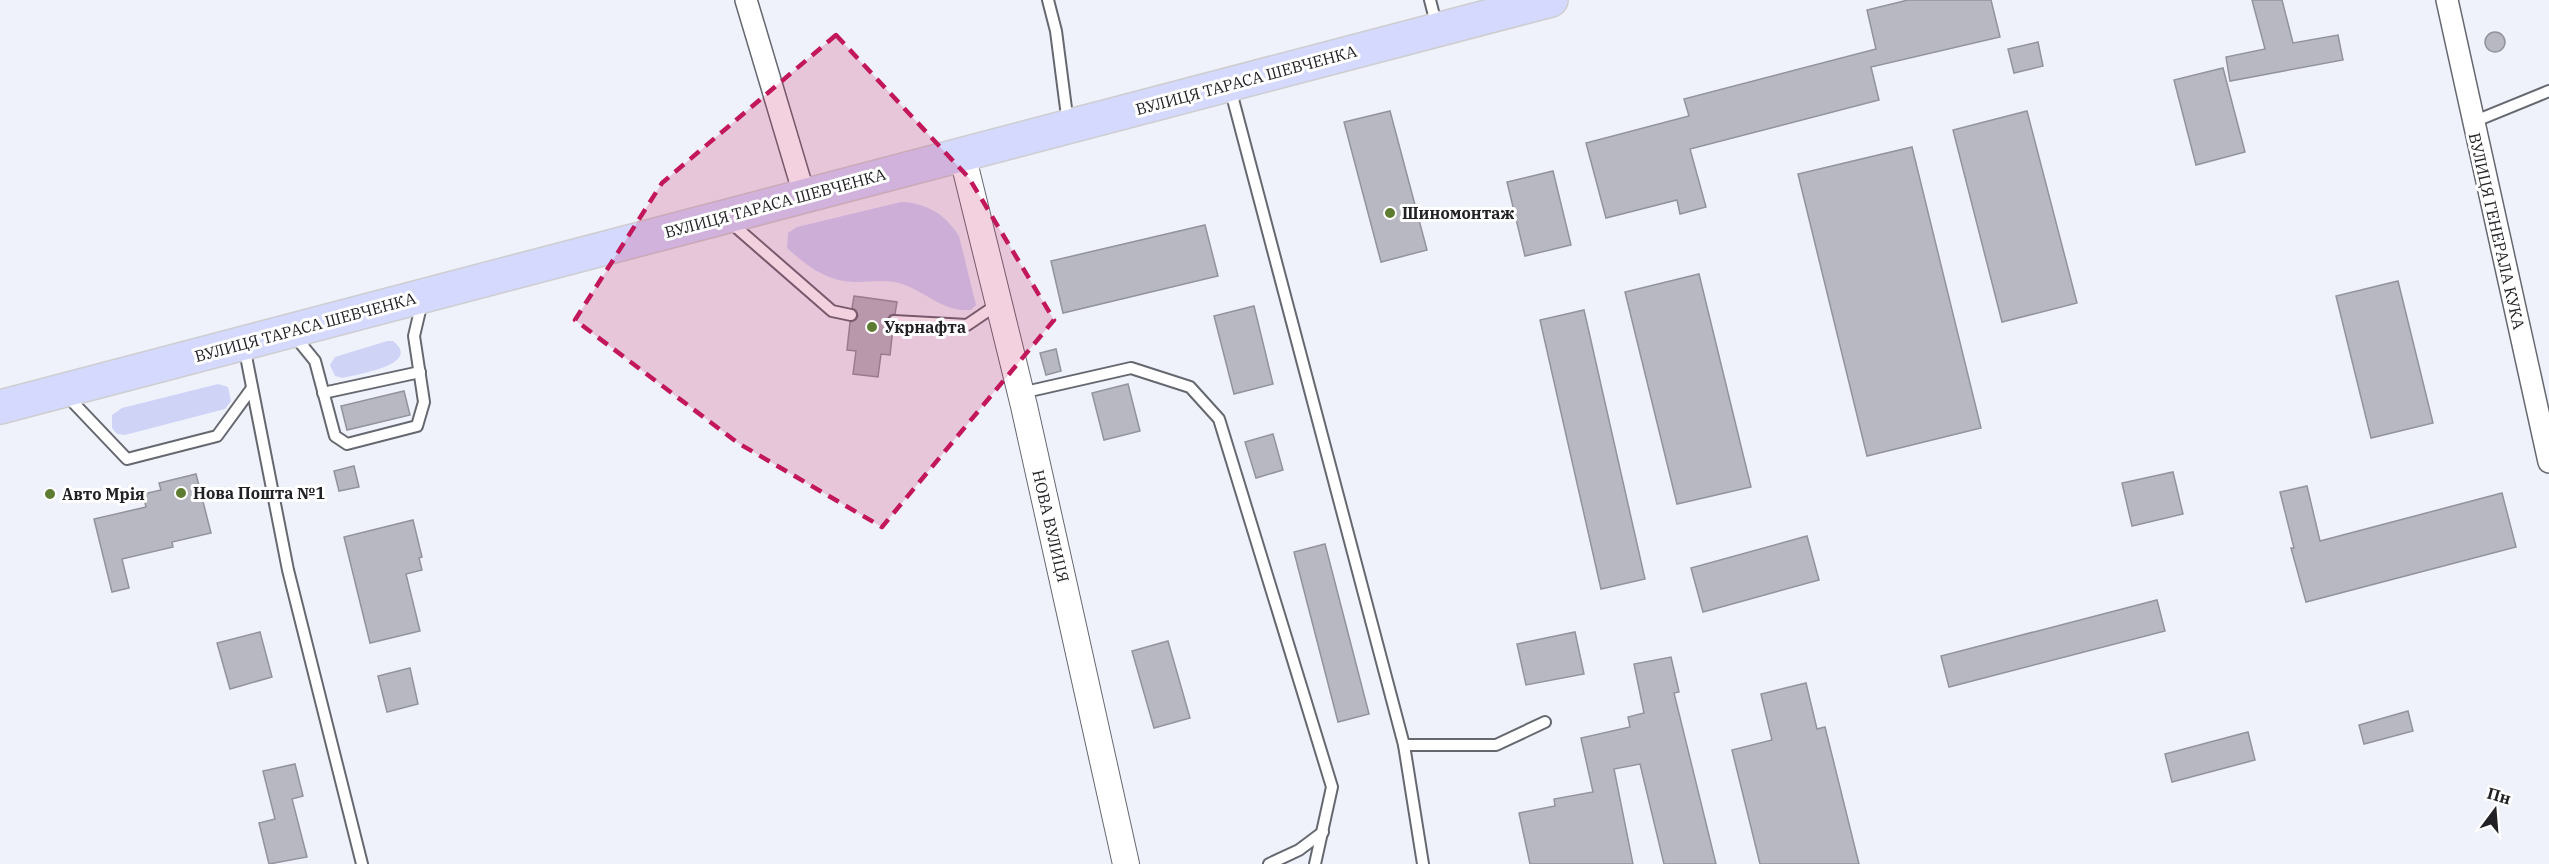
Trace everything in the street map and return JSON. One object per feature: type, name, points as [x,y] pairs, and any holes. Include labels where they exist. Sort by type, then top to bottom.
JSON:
[{"type":"main road","name":"ВУЛИЦЯ ТАРАСА ШЕВЧЕНКА","points":[[0,407],[804,194],[1229,85],[1434,15],[1551,0]]},
{"type":"street","points":[[746,0],[804,194]]},
{"type":"street","name":"ВУЛИЦЯ ГЕНЕРАЛА КУКА","points":[[2447,0],[2549,462]]},
{"type":"street","name":"НОВА ВУЛИЦЯ","points":[[962,154],[1020,393],[1126,864]]},
{"type":"lane","points":[[1048,0],[1056,31],[1068,126]]},
{"type":"lane","points":[[1229,85],[1404,745],[1423,864]]},
{"type":"lane","points":[[2473,122],[2549,91]]},
{"type":"lane","points":[[723,216],[832,311],[851,315]]},
{"type":"lane","points":[[290,331],[315,362],[335,436],[347,444],[417,426],[424,402],[414,336],[423,296]]},
{"type":"lane","points":[[894,321],[967,325],[999,304]]},
{"type":"lane","points":[[243,343],[288,570],[362,864]]},
{"type":"lane","points":[[1020,393],[1131,368],[1190,387],[1220,418],[1332,787],[1315,864]]},
{"type":"lane","points":[[323,393],[420,372]]},
{"type":"lane","points":[[63,391],[127,459],[216,436],[252,388]]},
{"type":"lane","points":[[1404,745],[1496,745],[1545,722]]},
{"type":"lane","points":[[1269,864],[1299,850],[1323,832]]},
{"type":"highlighted area","points":[[836,35],[969,178],[1054,320],[882,527],[738,443],[575,320],[662,183]]},
{"type":"shaded area","points":[[901,202],[927,207],[954,228],[959,236],[976,305],[971,310],[944,305],[896,282],[856,282],[827,276],[810,267],[787,248],[788,233],[797,227]]},
{"type":"shaded area","points":[[393,341],[400,349],[400,356],[394,362],[361,374],[343,378],[335,376],[330,365],[335,357]]},
{"type":"shaded area","points":[[218,384],[228,387],[231,401],[225,409],[125,435],[117,434],[112,428],[112,415],[122,408]]},
{"type":"building","points":[[1908,0],[1991,0],[2000,37],[1871,67],[1879,100],[1690,149],[1706,207],[1680,214],[1677,200],[1606,218],[1586,143],[1689,116],[1684,99],[1876,49],[1867,10]]},
{"type":"building","points":[[2252,0],[2282,0],[2293,43],[2338,35],[2343,60],[2230,81],[2226,57],[2265,49]]},
{"type":"building","points":[[2491,32],[2499,32],[2505,38],[2505,46],[2499,52],[2491,52],[2485,46],[2485,38]]},
{"type":"building","points":[[2038,42],[2043,66],[2014,73],[2008,49]]},
{"type":"building","points":[[2223,68],[2245,152],[2196,165],[2174,80]]},
{"type":"building","points":[[1390,111],[1427,250],[1381,262],[1344,122]]},
{"type":"building","points":[[2027,111],[2077,303],[2002,322],[1953,130]]},
{"type":"building","points":[[1912,147],[1981,428],[1867,456],[1798,174]]},
{"type":"building","points":[[1553,171],[1571,245],[1525,256],[1507,182]]},
{"type":"building","points":[[1205,225],[1218,276],[1063,313],[1051,261]]},
{"type":"building","points":[[1699,274],[1751,487],[1677,504],[1625,292]]},
{"type":"building","points":[[2398,281],[2433,423],[2371,438],[2336,296]]},
{"type":"building","points":[[854,296],[897,302],[895,314],[890,315],[887,320],[888,325],[893,328],[890,355],[881,354],[878,377],[853,374],[856,351],[847,350],[850,322],[856,320],[858,316],[856,310],[852,308]]},
{"type":"building","points":[[1254,306],[1273,384],[1234,394],[1214,316]]},
{"type":"building","points":[[1584,310],[1645,579],[1601,589],[1540,320]]},
{"type":"building","points":[[1056,349],[1061,371],[1046,375],[1040,353]]},
{"type":"building","points":[[1128,384],[1140,431],[1104,440],[1092,393]]},
{"type":"building","points":[[404,391],[410,415],[347,430],[341,406]]},
{"type":"building","points":[[1273,434],[1283,470],[1256,478],[1245,442]]},
{"type":"building","points":[[354,466],[359,487],[339,491],[334,471]]},
{"type":"building","points":[[2173,472],[2183,514],[2132,526],[2122,483]]},
{"type":"building","points":[[196,474],[211,533],[172,542],[173,547],[122,559],[129,588],[112,592],[94,519],[146,507],[143,494],[161,490],[159,483]]},
{"type":"building","points":[[2307,486],[2320,541],[2502,493],[2516,547],[2306,602],[2291,548],[2294,548],[2280,492]]},
{"type":"building","points":[[413,520],[422,557],[419,558],[422,570],[406,574],[420,631],[370,643],[344,537]]},
{"type":"building","points":[[1807,536],[1819,580],[1703,612],[1691,568]]},
{"type":"building","points":[[1325,544],[1369,714],[1338,722],[1294,552]]},
{"type":"building","points":[[2157,600],[2165,631],[1949,687],[1941,656]]},
{"type":"building","points":[[260,632],[272,677],[230,689],[217,643]]},
{"type":"building","points":[[1575,632],[1584,674],[1526,685],[1517,644]]},
{"type":"building","points":[[1168,641],[1190,718],[1154,728],[1132,651]]},
{"type":"building","points":[[1671,657],[1679,692],[1674,693],[1716,864],[1664,864],[1640,764],[1614,769],[1633,864],[1530,864],[1519,813],[1555,806],[1554,799],[1593,792],[1581,738],[1630,727],[1628,717],[1644,713],[1634,664]]},
{"type":"building","points":[[410,668],[418,704],[387,712],[378,676]]},
{"type":"building","points":[[1806,683],[1817,729],[1825,727],[1859,864],[1760,864],[1732,750],[1772,740],[1761,694]]},
{"type":"building","points":[[2408,711],[2413,731],[2364,744],[2359,725]]},
{"type":"building","points":[[2248,732],[2255,760],[2172,782],[2165,754]]},
{"type":"building","points":[[295,764],[303,796],[292,799],[307,857],[269,864],[259,823],[275,819],[263,771]]},
{"type":"place","name":"Шиномонтаж","points":[[1390,213]]},
{"type":"place","name":"Укрнафта","points":[[872,327]]},
{"type":"place","name":"Нова Пошта №1","points":[[181,493]]},
{"type":"place","name":"Авто Мрія","points":[[50,494]]}]
